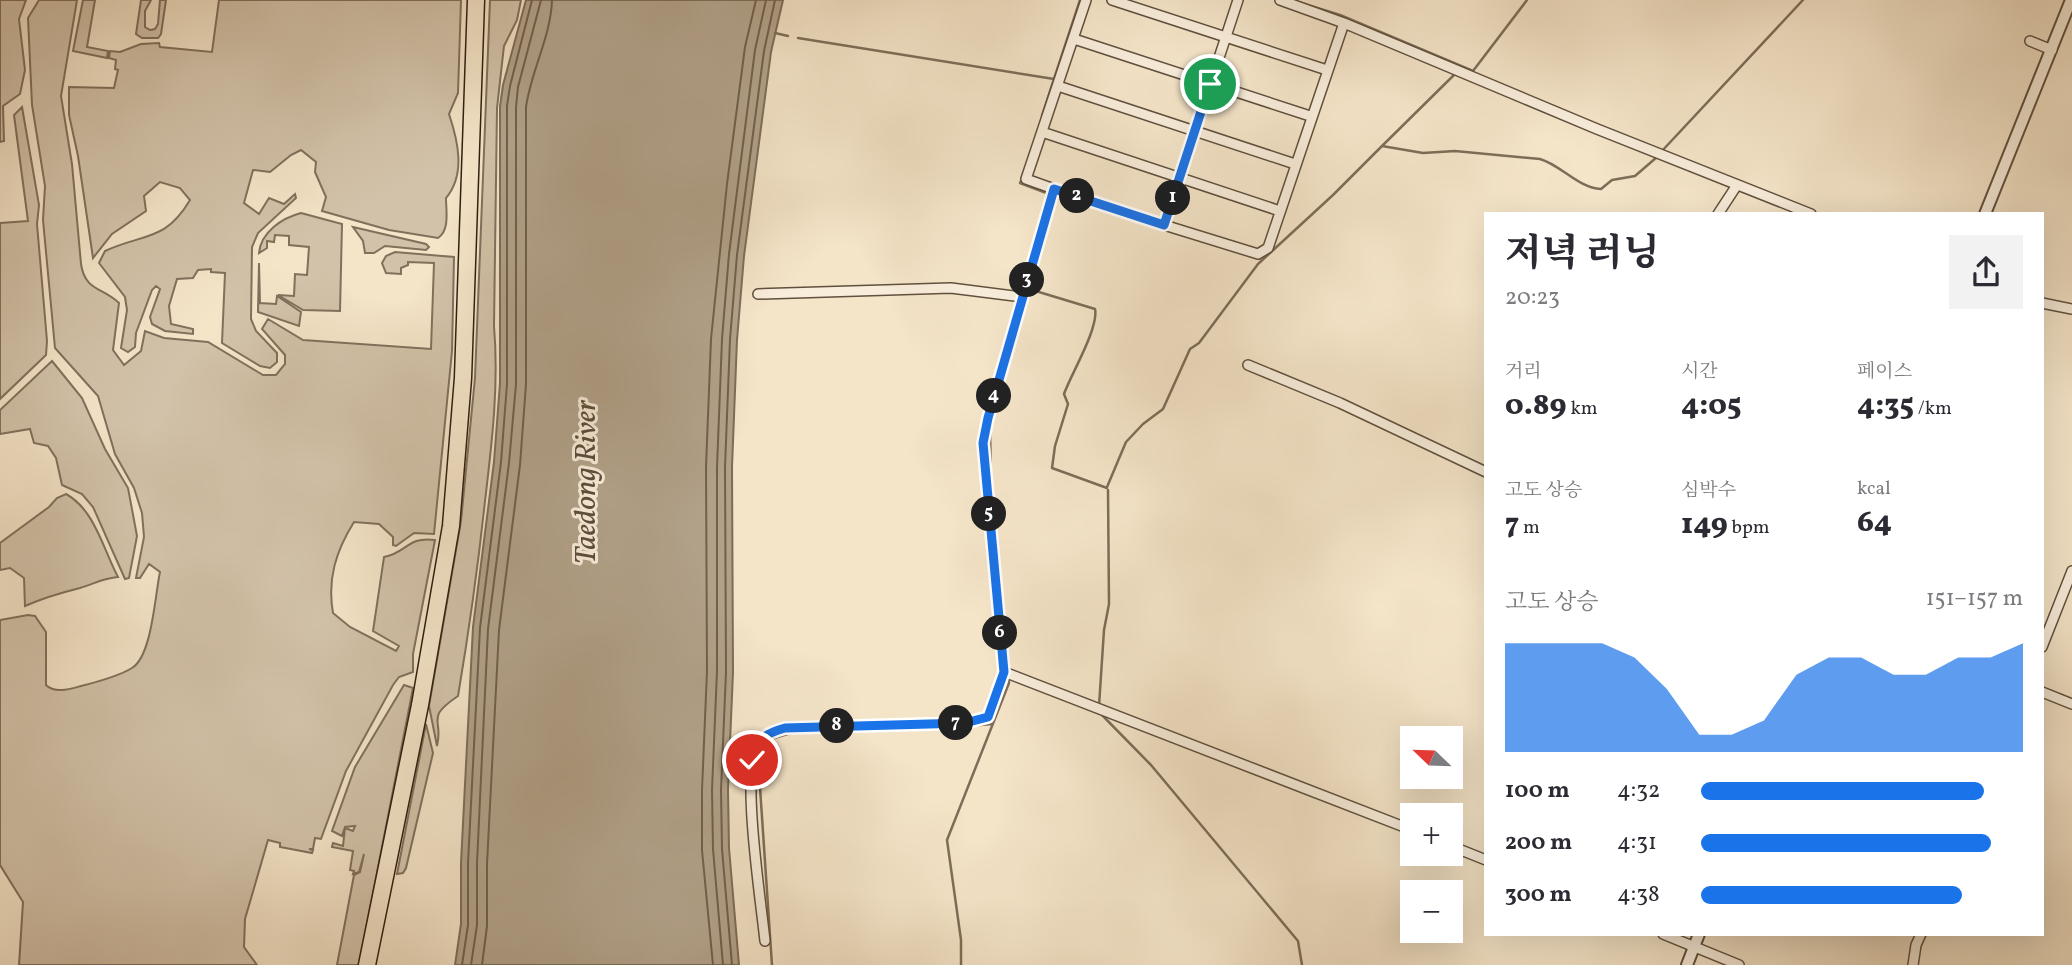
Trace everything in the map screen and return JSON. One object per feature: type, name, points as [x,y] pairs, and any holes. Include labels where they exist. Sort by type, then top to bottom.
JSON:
[{"type":"highway","points":[[367,965],[420,705],[445,564],[461,421],[476,0]]},
{"type":"street","points":[[1086,0],[1026,179],[1258,254],[1268,248],[1310,116],[1344,23]]},
{"type":"street","points":[[1112,0],[1327,70]]},
{"type":"street","points":[[1164,225],[1238,0]]},
{"type":"street","points":[[1283,0],[1806,212]]},
{"type":"street","points":[[1985,212],[2071,0]]},
{"type":"street","points":[[1074,39],[1310,116]]},
{"type":"street","points":[[2029,41],[2052,50]]},
{"type":"street","points":[[1058,86],[1295,164]]},
{"type":"street","points":[[1042,132],[1280,211]]},
{"type":"street","points":[[1719,212],[1737,185]]},
{"type":"street","points":[[765,941],[751,775],[756,747],[766,733],[785,728],[965,723],[988,717],[1004,672],[983,443],[1054,189]]},
{"type":"street","points":[[758,294],[951,288],[1022,297]]},
{"type":"street","points":[[2044,303],[2072,309]]},
{"type":"street","points":[[1248,365],[1340,403],[1484,470]]},
{"type":"street","points":[[2044,642],[2072,571]]},
{"type":"street","points":[[1004,672],[1400,825]]},
{"type":"street","points":[[2044,693],[2072,704]]},
{"type":"street","points":[[1463,851],[1484,859]]},
{"type":"street","points":[[1668,936],[1739,965]]},
{"type":"street","points":[[1687,965],[1698,936]]},
{"type":"street","points":[[1913,965],[1920,936]]},
{"type":"shaded area","points":[[0,0],[26,0],[19,19],[25,70],[20,94],[3,106],[4,141],[0,142]]},
{"type":"shaded area","points":[[39,0],[77,0],[61,96],[72,164],[81,264],[90,284],[119,303],[113,350],[124,365],[141,351],[145,331],[164,338],[208,342],[263,375],[276,375],[285,364],[285,355],[262,329],[268,319],[303,340],[431,349],[434,263],[408,262],[408,265],[401,268],[401,274],[386,273],[382,263],[386,256],[395,252],[454,257],[452,351],[434,534],[414,533],[396,546],[393,545],[393,537],[379,524],[354,522],[342,544],[332,577],[333,613],[350,627],[396,651],[399,646],[373,631],[384,557],[418,540],[435,540],[413,654],[413,672],[399,677],[393,685],[346,771],[321,839],[315,838],[313,849],[309,849],[313,850],[312,853],[280,847],[280,843],[268,840],[245,919],[244,947],[257,965],[19,965],[23,902],[0,865],[0,620],[35,616],[46,632],[46,685],[50,688],[67,689],[101,681],[127,671],[139,661],[152,624],[160,572],[149,564],[140,578],[136,578],[144,537],[142,513],[134,488],[115,454],[98,396],[55,348],[43,220],[45,186],[32,105],[28,18]]},
{"type":"shaded area","points":[[83,0],[95,0],[87,47],[108,51],[107,58],[73,51]]},
{"type":"shaded area","points":[[141,0],[151,0],[145,11],[145,27],[150,30],[155,29],[158,24],[160,0],[166,0],[161,34],[158,38],[142,38],[136,34]]},
{"type":"shaded area","points":[[219,0],[461,0],[458,93],[449,114],[457,146],[458,168],[452,189],[446,198],[446,225],[442,235],[438,238],[389,230],[322,211],[326,197],[315,172],[316,162],[301,150],[270,172],[253,170],[244,203],[259,214],[269,198],[284,204],[295,194],[296,198],[258,233],[252,247],[251,319],[256,331],[277,353],[277,362],[270,368],[260,366],[222,343],[225,273],[211,272],[211,269],[198,270],[193,278],[177,279],[169,306],[171,324],[193,329],[193,334],[165,331],[152,324],[150,317],[160,289],[156,286],[152,290],[136,333],[135,347],[128,352],[121,348],[127,310],[125,297],[99,263],[105,251],[162,230],[181,214],[190,200],[180,188],[160,182],[144,196],[146,211],[112,234],[93,258],[69,115],[69,87],[114,88],[118,70],[115,69],[116,60],[109,58],[110,51],[120,52],[141,44],[159,43],[160,47],[212,52]]},
{"type":"shaded area","points":[[490,0],[521,0],[517,20],[504,46],[497,108],[494,414],[470,623],[458,696],[438,715],[437,746],[429,706],[461,521],[475,378]]},
{"type":"shaded area","points":[[22,107],[39,205],[37,224],[46,355],[0,399],[0,223],[28,221],[14,115]]},
{"type":"shaded area","points":[[301,213],[342,224],[340,311],[303,310],[278,295],[294,296],[295,274],[307,275],[309,247],[289,245],[289,236],[275,235],[274,242],[267,241],[267,248],[259,253],[268,232],[287,218]]},
{"type":"shaded area","points":[[353,227],[426,244],[429,247],[426,250],[385,246],[374,253],[365,253],[363,241]]},
{"type":"shaded area","points":[[259,263],[260,303],[276,304],[277,296],[301,312],[299,326],[258,312]]},
{"type":"shaded area","points":[[52,361],[82,398],[105,449],[128,488],[137,536],[129,578],[125,579],[93,507],[82,494],[62,485],[56,458],[48,446],[34,443],[30,429],[0,434],[0,410]]},
{"type":"shaded area","points":[[66,494],[76,501],[91,520],[118,577],[25,606],[24,578],[10,568],[0,570],[0,543],[49,507],[57,498]]},
{"type":"shaded area","points":[[404,685],[413,688],[359,965],[337,965],[354,875],[360,872],[364,854],[359,872],[353,874],[354,871],[350,870],[353,851],[332,847],[333,843],[343,846],[345,828],[353,831],[355,826],[345,827],[342,836],[332,831],[355,767]]},
{"type":"shaded area","points":[[426,724],[433,753],[406,868],[403,873],[397,874]]},
{"type":"water","name":"Taedong River","points":[[526,0],[783,0],[771,52],[744,256],[737,340],[732,467],[733,672],[728,790],[729,848],[739,965],[455,965],[461,924],[461,863],[473,627],[494,462],[500,383],[500,106]]},
{"type":"waterway","points":[[798,38],[1054,79],[1080,0]]},
{"type":"waterway","points":[[1298,2],[1340,15],[1473,71],[1527,0]]},
{"type":"waterway","points":[[1661,152],[1803,0]]},
{"type":"waterway","points":[[775,33],[788,36]]},
{"type":"waterway","points":[[1382,146],[1457,72]]},
{"type":"waterway","points":[[1042,116],[1054,79]]},
{"type":"waterway","points":[[1107,487],[1126,442],[1143,424],[1163,409],[1190,349],[1199,343],[1258,264],[1382,146],[1423,153],[1455,151],[1540,159],[1585,185],[1601,189],[1612,180],[1635,176],[1657,157]]},
{"type":"waterway","points":[[1022,179],[1020,183],[1049,194]]},
{"type":"waterway","points":[[1041,250],[1055,197]]},
{"type":"waterway","points":[[1029,289],[1095,309],[1089,339],[1064,394],[1068,404],[1055,446],[1052,468],[1107,488]]},
{"type":"waterway","points":[[990,428],[991,484]]},
{"type":"waterway","points":[[1099,706],[1104,630],[1109,604],[1108,490]]},
{"type":"waterway","points":[[961,965],[961,940],[947,840],[1009,683],[1008,676]]},
{"type":"waterway","points":[[1100,713],[1151,765],[1298,941],[1302,965]]},
{"type":"waterway","points":[[968,726],[993,724]]},
{"type":"waterway","points":[[772,965],[758,758],[768,740],[794,732]]},
{"type":"route","points":[[752,760],[756,747],[766,733],[785,728],[965,723],[988,717],[1004,672],[983,443],[1054,189],[1164,225],[1210,84]]}]
